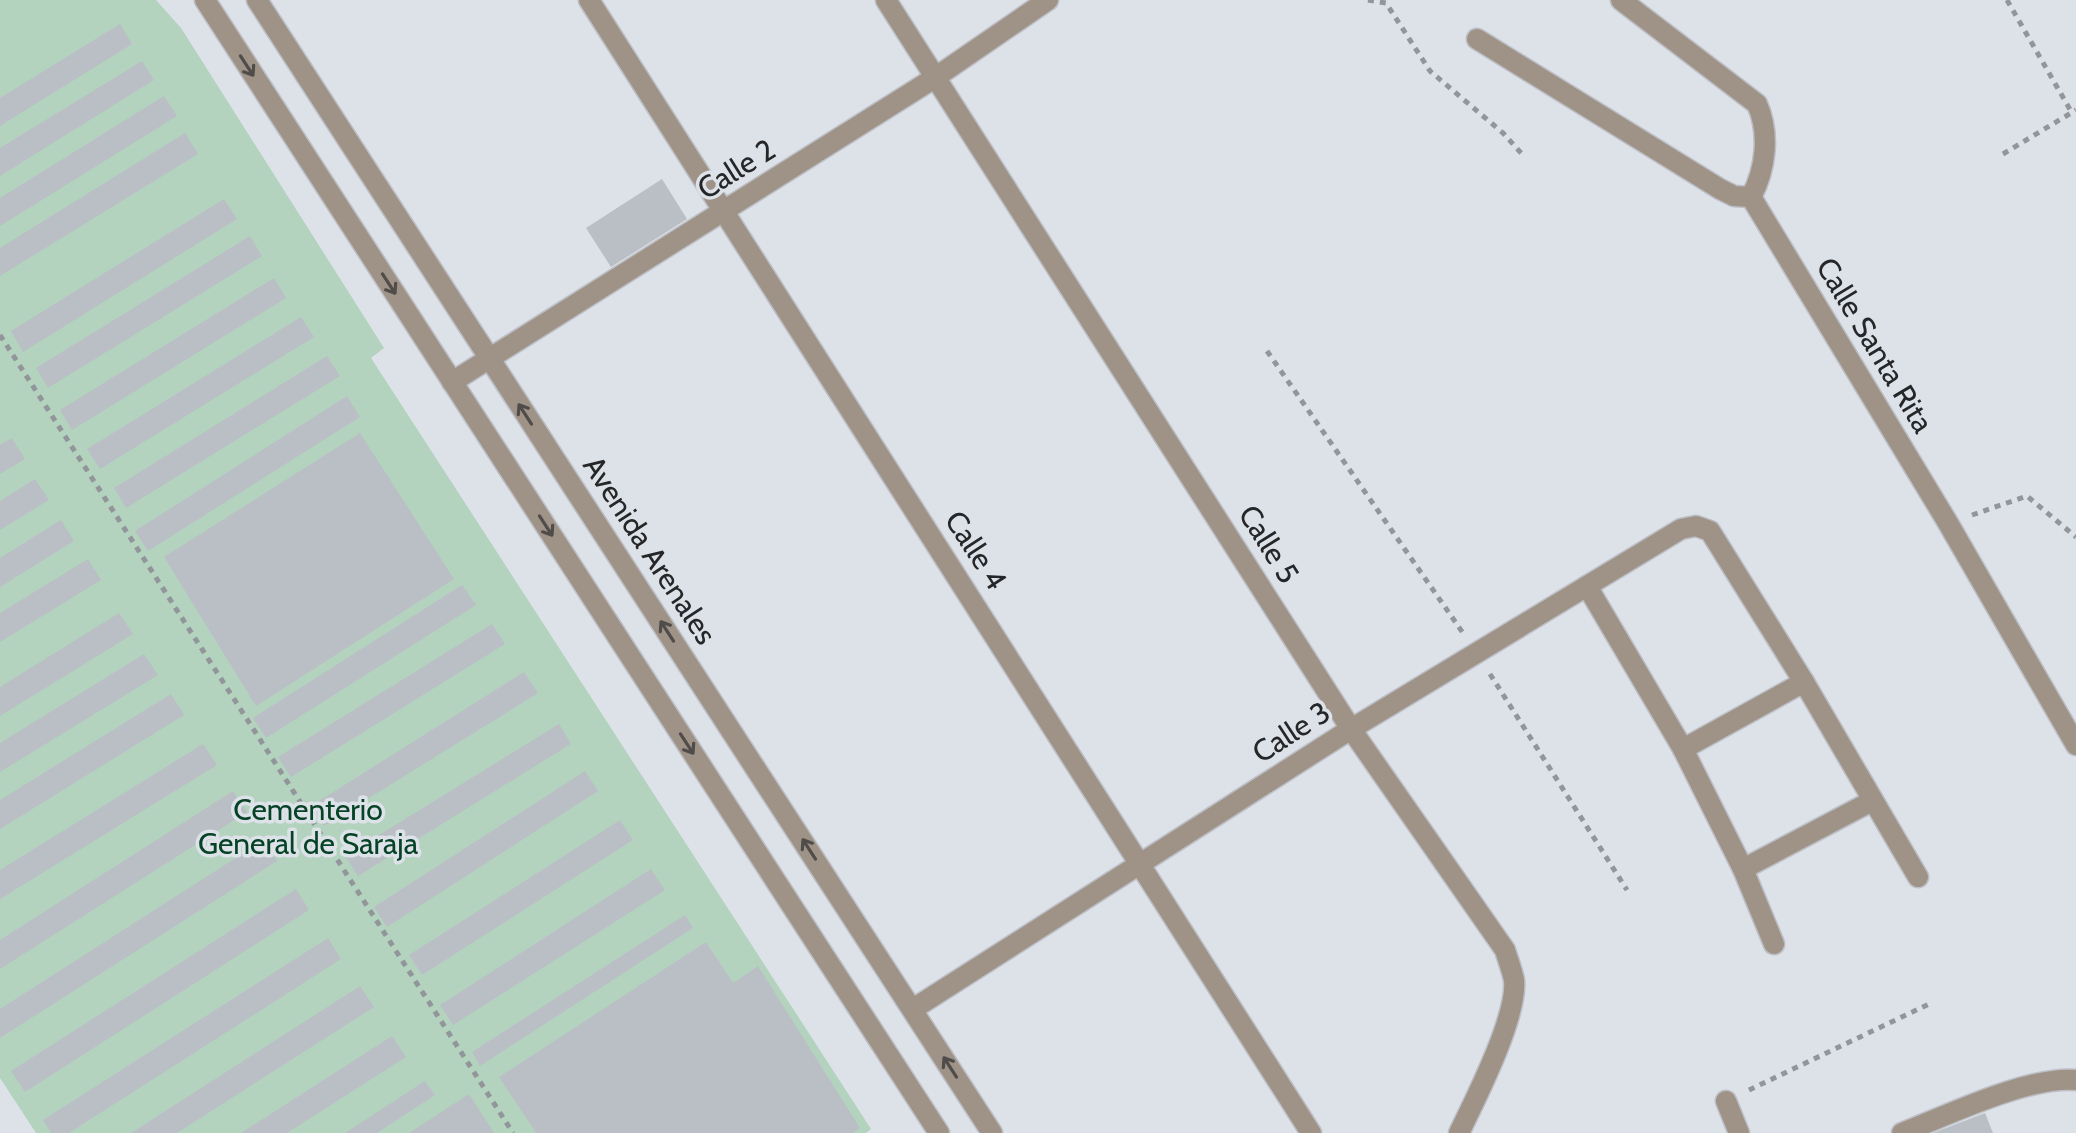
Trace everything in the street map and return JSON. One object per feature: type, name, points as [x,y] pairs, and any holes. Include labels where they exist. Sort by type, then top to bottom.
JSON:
[{"type":"street","points":[[205,0],[939,1133]]},
{"type":"street","name":"Avenida Arenales","points":[[257,0],[992,1133]]},
{"type":"street","name":"Calle 4","points":[[589,0],[1311,1133]]},
{"type":"street","name":"Calle 5","points":[[886,0],[1351,729],[1505,950],[1514,982],[1511,1012],[1459,1133]]},
{"type":"street","name":"Calle 2","points":[[452,382],[936,77],[1048,0]]},
{"type":"street","points":[[1477,39],[1720,189],[1734,196],[1751,197],[1760,181],[1766,135],[1764,119],[1757,104],[1621,0]]},
{"type":"street","name":"Calle Santa Rita","points":[[1751,197],[1948,523],[2076,745]]},
{"type":"street","name":"Calle 3","points":[[913,1009],[1351,729],[1681,529],[1696,526],[1710,531],[1804,682]]},
{"type":"street","points":[[1587,586],[1683,749],[1743,869],[1774,944]]},
{"type":"street","points":[[1683,749],[1804,682],[1918,877]]},
{"type":"street","points":[[1743,869],[1872,801]]},
{"type":"street","points":[[1902,1133],[2029,1085],[2076,1080]]},
{"type":"street","points":[[1726,1101],[1739,1133]]},
{"type":"path","points":[[1368,0],[1386,3],[1430,71],[1503,133],[1522,154]]},
{"type":"path","points":[[2003,154],[2074,111],[2007,0]]},
{"type":"path","points":[[0,335],[513,1133]]},
{"type":"path","points":[[1267,351],[1476,652],[1627,890]]},
{"type":"path","points":[[1948,523],[2027,496],[2076,537]]},
{"type":"path","points":[[1726,1101],[1929,1004]]},
{"type":"green space","name":"Cementerio General de Saraja","points":[[0,0],[156,0],[181,28],[384,348],[371,358],[871,1129],[866,1133],[36,1133],[0,1078]]},
{"type":"building","points":[[120,24],[132,44],[0,126],[0,98]]},
{"type":"building","points":[[142,61],[154,80],[0,176],[0,148]]},
{"type":"building","points":[[164,96],[177,116],[0,226],[0,198]]},
{"type":"building","points":[[185,133],[198,154],[0,276],[0,248]]},
{"type":"building","points":[[662,179],[687,219],[611,267],[586,228]]},
{"type":"building","points":[[224,199],[237,219],[23,352],[11,331]]},
{"type":"building","points":[[250,236],[262,256],[48,388],[36,368]]},
{"type":"building","points":[[274,278],[286,298],[72,430],[60,410]]},
{"type":"building","points":[[301,317],[314,337],[100,469],[87,449]]},
{"type":"building","points":[[327,356],[340,376],[126,508],[114,488]]},
{"type":"building","points":[[347,396],[360,417],[148,551],[135,531]]},
{"type":"building","points":[[360,433],[454,579],[256,706],[164,557]]},
{"type":"building","points":[[12,438],[25,459],[0,474],[0,445]]},
{"type":"building","points":[[35,479],[49,500],[0,530],[0,501]]},
{"type":"building","points":[[61,520],[74,541],[0,587],[0,558]]},
{"type":"building","points":[[88,559],[101,580],[0,642],[0,613]]},
{"type":"building","points":[[462,585],[476,605],[266,738],[253,718]]},
{"type":"building","points":[[119,613],[133,634],[0,716],[0,687]]},
{"type":"building","points":[[492,624],[505,644],[291,777],[278,757]]},
{"type":"building","points":[[144,654],[158,675],[0,772],[0,743]]},
{"type":"building","points":[[524,672],[538,693],[324,826],[311,806]]},
{"type":"building","points":[[171,694],[184,715],[0,829],[0,800]]},
{"type":"building","points":[[559,724],[571,744],[358,876],[345,856]]},
{"type":"building","points":[[203,744],[217,765],[0,899],[0,870]]},
{"type":"building","points":[[585,771],[598,791],[387,927],[374,907]]},
{"type":"building","points":[[233,791],[247,812],[0,969],[0,940]]},
{"type":"building","points":[[620,820],[633,840],[422,975],[409,955]]},
{"type":"building","points":[[264,840],[277,861],[0,1038],[0,1009]]},
{"type":"building","points":[[651,869],[665,890],[453,1025],[440,1005]]},
{"type":"building","points":[[296,889],[309,910],[25,1092],[11,1071]]},
{"type":"building","points":[[685,915],[693,928],[480,1066],[472,1052]]},
{"type":"building","points":[[328,938],[341,959],[69,1133],[51,1133],[43,1120]]},
{"type":"building","points":[[706,942],[733,983],[758,966],[860,1128],[853,1133],[536,1133],[499,1077]]},
{"type":"building","points":[[360,986],[374,1007],[177,1133],[131,1133]]},
{"type":"building","points":[[392,1036],[406,1057],[287,1133],[241,1133]]},
{"type":"building","points":[[425,1081],[435,1095],[377,1133],[345,1133]]},
{"type":"building","points":[[469,1094],[494,1133],[409,1133]]},
{"type":"building","points":[[1985,1113],[1993,1133],[1933,1133]]}]
